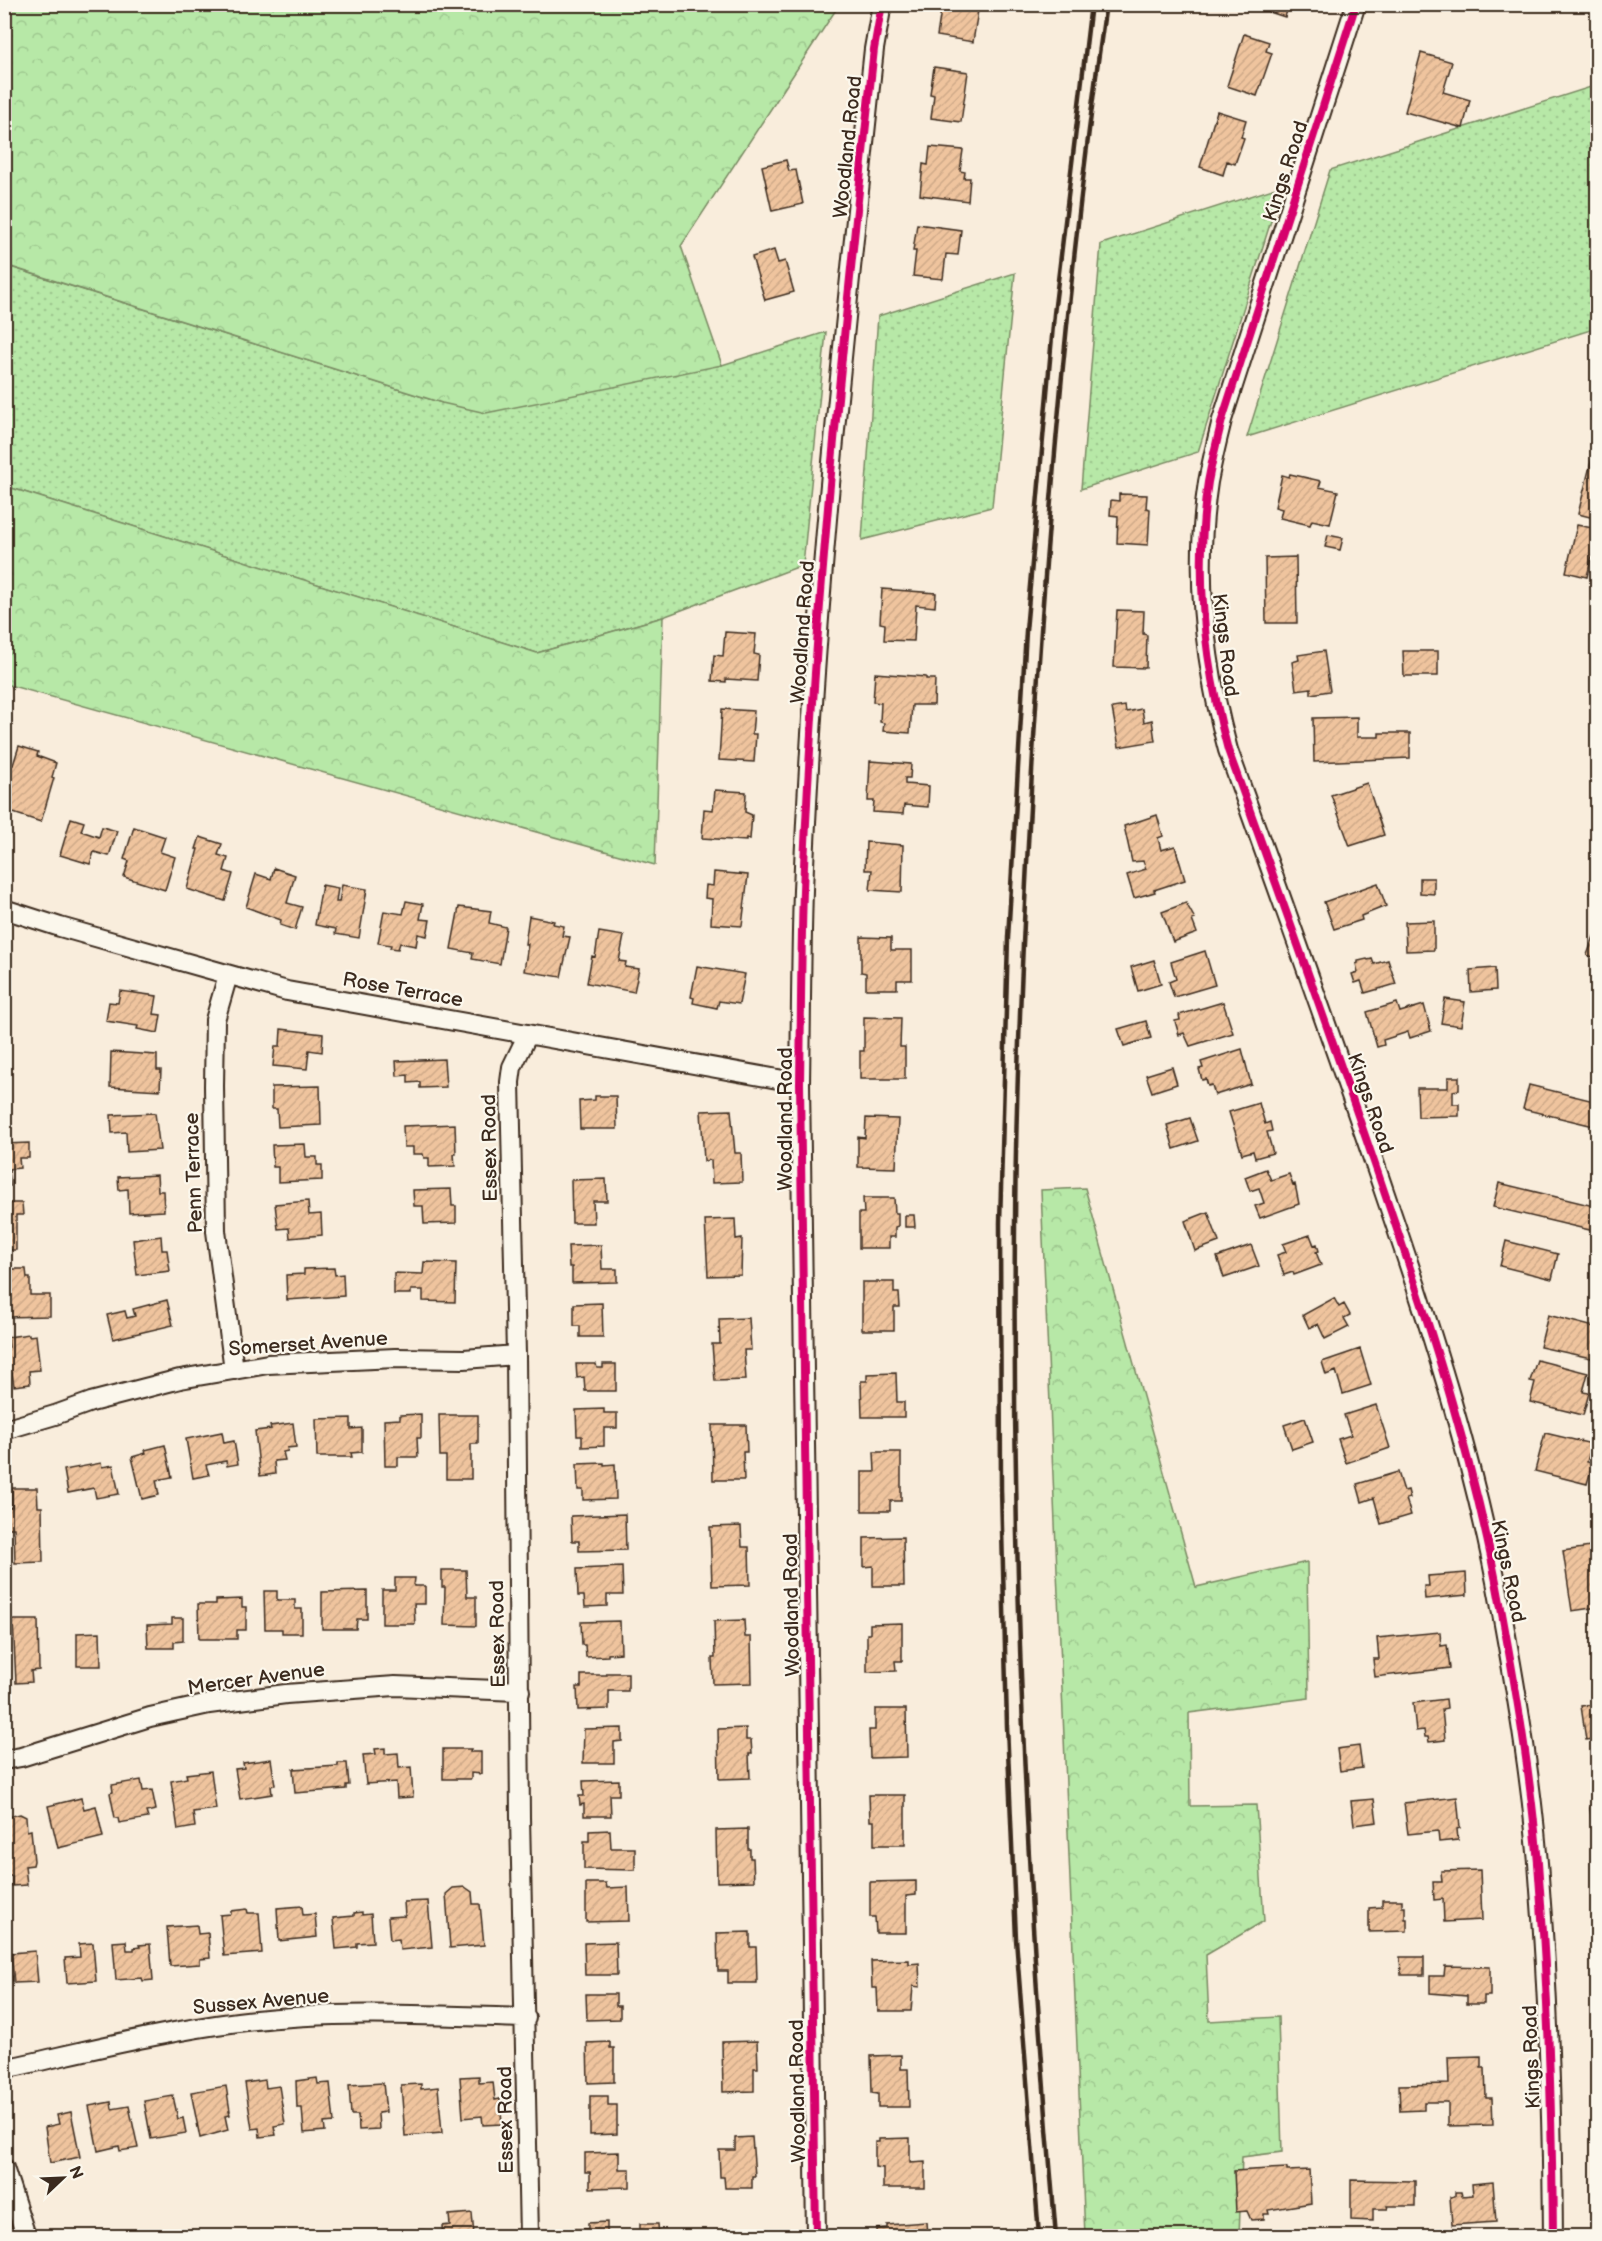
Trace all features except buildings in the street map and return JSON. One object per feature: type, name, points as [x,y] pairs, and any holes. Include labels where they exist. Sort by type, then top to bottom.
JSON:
[{"type":"street","name":"Woodland Road","points":[[816,2236],[800,1083],[803,892],[823,571],[843,335],[874,49],[882,4]]},
{"type":"street","name":"Kings Road","points":[[1356,4],[1222,420],[1208,482],[1203,529],[1201,593],[1207,656],[1215,704],[1228,750],[1362,1125],[1432,1334],[1476,1493],[1501,1606],[1530,1792],[1540,1888],[1548,2042],[1553,2236]]},
{"type":"street","name":"Rose Terrace","points":[[4,909],[287,991],[800,1083]]},
{"type":"street","name":"Penn Terrace","points":[[228,975],[215,1020],[216,1231],[234,1370]]},
{"type":"street","name":"Essex Road","points":[[528,1034],[512,1067],[510,1082],[516,1355],[520,1817],[529,2236]]},
{"type":"street","name":"Somerset Avenue","points":[[4,1430],[55,1416],[91,1402],[180,1379],[268,1364],[464,1359],[516,1355]]},
{"type":"street","name":"Mercer Avenue","points":[[4,1760],[21,1757],[150,1717],[209,1704],[286,1694],[395,1686],[520,1691]]},
{"type":"street","name":"Sussex Avenue","points":[[4,2069],[129,2040],[239,2022],[311,2016],[390,2014],[525,2018]]},
{"type":"street","points":[[4,2168],[26,2236]]},
{"type":"green space","points":[[5,4],[839,5],[681,246],[722,365],[486,413],[442,403],[5,265]]},
{"type":"green space","points":[[1597,85],[1597,328],[1247,437],[1330,170]]},
{"type":"green space","points":[[1282,186],[1198,452],[1081,489],[1101,244]]},
{"type":"green space","points":[[4,265],[442,403],[722,365],[826,332],[803,565],[663,617],[537,653],[5,486]]},
{"type":"green space","points":[[1015,273],[992,507],[862,540],[878,316]]},
{"type":"green space","points":[[5,486],[537,653],[663,617],[655,865],[5,684]]},
{"type":"green space","points":[[1085,1188],[1196,1587],[1307,1562],[1309,1698],[1189,1713],[1190,1806],[1256,1805],[1264,1921],[1206,1955],[1209,2021],[1278,2017],[1282,2152],[1242,2157],[1239,2236],[1085,2236],[1041,1190]]},
{"type":"railway","points":[[1039,2236],[1016,1939],[1007,1726],[1001,1489],[1000,1223],[1008,938],[1026,631],[1054,314],[1091,4]]},
{"type":"railway","points":[[1056,2236],[1037,1984],[1023,1731],[1016,1479],[1017,1108],[1033,754],[1053,472],[1071,285],[1106,4]]},
{"type":"cycle path","points":[[816,2236],[800,1083],[803,890],[815,679],[831,469],[874,49],[882,4]]},
{"type":"cycle path","points":[[1356,4],[1222,420],[1208,482],[1204,516],[1202,584],[1207,651],[1228,750],[1309,975],[1421,1301],[1452,1402],[1491,1556],[1530,1784],[1537,1855],[1548,2020],[1553,2236]]}]
